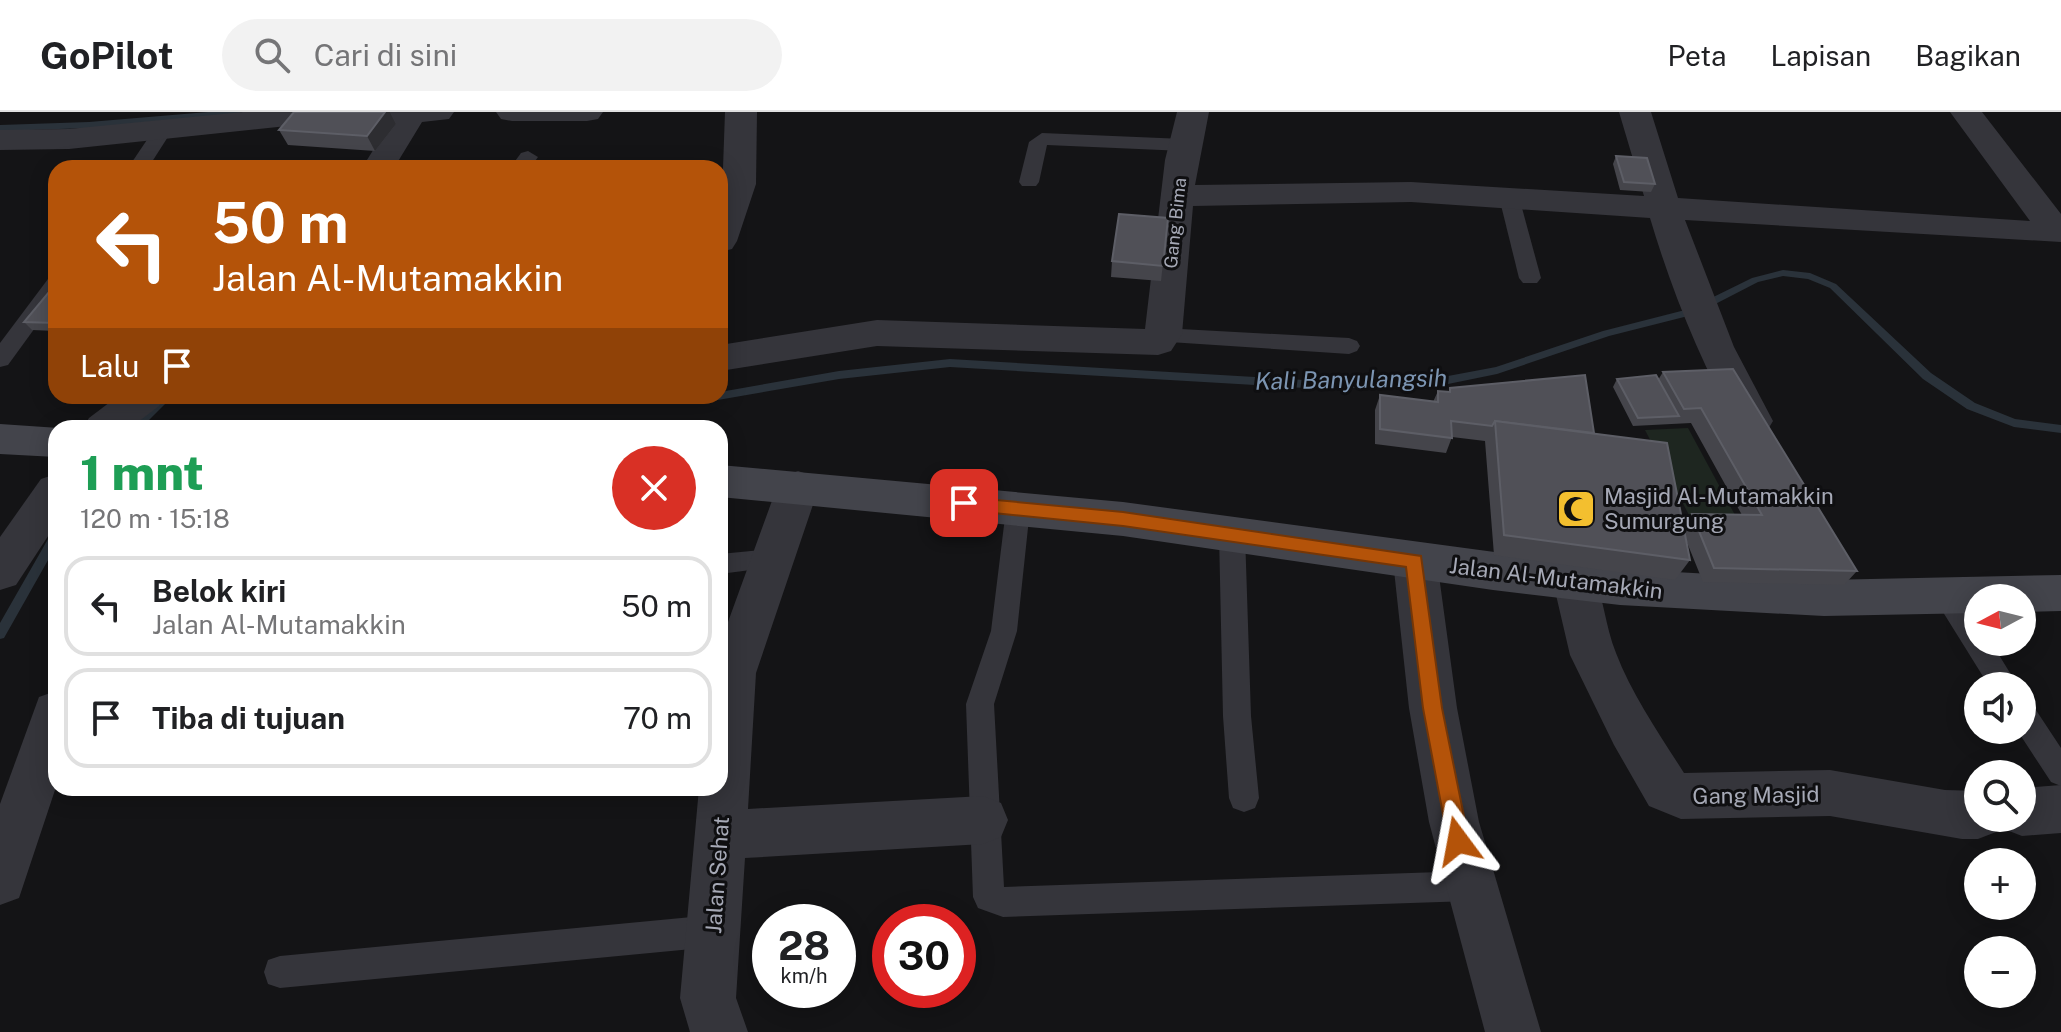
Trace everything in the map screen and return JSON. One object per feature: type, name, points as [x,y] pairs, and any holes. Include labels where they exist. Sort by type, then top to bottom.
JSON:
[{"type":"street","points":[[383,160],[412,112]]},
{"type":"street","points":[[0,140],[69,139],[274,118],[438,112]]},
{"type":"street","points":[[512,112],[587,112]]},
{"type":"street","points":[[728,217],[739,184],[741,112]]},
{"type":"street","name":"Gang Bima","points":[[1162,336],[1184,145],[1193,112]]},
{"type":"street","points":[[1635,112],[1687,279],[1715,353],[1773,455]]},
{"type":"street","points":[[1177,196],[1411,192],[2054,233],[2055,230],[1966,112]]},
{"type":"street","points":[[728,357],[877,333],[1150,343],[1158,342],[1162,336]]},
{"type":"street","points":[[114,420],[134,404]]},
{"type":"street","points":[[0,439],[48,442]]},
{"type":"street","name":"Jalan Al-Mutamakkin","points":[[728,482],[1018,509],[1232,534],[1575,582],[1696,593],[1859,598],[2061,593]]},
{"type":"street","name":"Jalan Sehat","points":[[728,735],[733,673],[798,487]]},
{"type":"street","points":[[0,572],[48,502]]},
{"type":"street","points":[[1835,559],[1859,598]]},
{"type":"street","points":[[1415,561],[1435,721],[1454,822],[1513,1032]]},
{"type":"street","name":"Gang Masjid","points":[[1575,582],[1599,670],[1667,790],[1681,796],[1698,797],[1823,793],[1940,814],[1964,815]]},
{"type":"street","points":[[0,880],[48,736]]},
{"type":"street","name":"Jalan Sehat","points":[[720,1032],[709,1007],[723,796]]},
{"type":"street","points":[[2036,811],[2061,809]]},
{"type":"street","points":[[720,835],[983,820]]},
{"type":"lane","points":[[143,160],[164,129]]},
{"type":"lane","points":[[1029,182],[1038,142],[1042,139],[1184,145]]},
{"type":"lane","points":[[1509,197],[1530,278]]},
{"type":"lane","points":[[0,359],[48,295]]},
{"type":"lane","points":[[1162,336],[1349,346]]},
{"type":"lane","points":[[1018,509],[1006,624],[980,704],[987,893],[999,902],[1470,886]]},
{"type":"lane","points":[[1232,534],[1237,716],[1244,798]]},
{"type":"lane","points":[[728,563],[772,559]]},
{"type":"lane","points":[[1946,596],[1995,672]]},
{"type":"lane","points":[[2036,735],[2061,773]]},
{"type":"lane","points":[[280,972],[713,931]]},
{"type":"shaded area","points":[[1688,428],[1735,515],[1690,517],[1645,430]]},
{"type":"building","points":[[294,112],[385,112],[367,136],[279,130]]},
{"type":"building","points":[[1616,156],[1647,158],[1655,184],[1624,182]]},
{"type":"building","points":[[1119,214],[1168,218],[1163,266],[1112,261]]},
{"type":"building","points":[[48,293],[48,323],[24,322]]},
{"type":"building","points":[[1733,369],[1857,571],[1714,568],[1692,514],[1762,515],[1701,408],[1684,409],[1663,372]]},
{"type":"building","points":[[1585,375],[1594,433],[1495,421],[1492,426],[1451,421],[1452,438],[1380,429],[1380,395],[1438,402],[1438,391],[1450,392],[1450,388]]},
{"type":"building","points":[[1656,375],[1679,416],[1638,418],[1617,379]]},
{"type":"building","name":"Masjid Al-Mutamakkin Sumurgung","points":[[1495,421],[1667,443],[1690,560],[1504,535]]},
{"type":"waterway","points":[[0,128],[89,125],[237,112]]},
{"type":"waterway","name":"Kali Banyulangsih","points":[[728,394],[839,375],[950,363],[1305,384],[1448,380],[1497,370],[1607,333],[1692,312],[1755,280],[1783,273],[1810,276],[1833,286],[1927,376],[1971,406],[2014,423],[2061,429]]},
{"type":"waterway","name":"Kali Banyulangsih","points":[[142,420],[160,404]]},
{"type":"waterway","name":"Kali Banyulangsih","points":[[0,634],[48,549]]},
{"type":"place","name":"Masjid Al-Mutamakkin Sumurgung","points":[[1576,509]]},
{"type":"route","points":[[964,503],[1123,519],[1415,561],[1426,663],[1458,841]]}]
